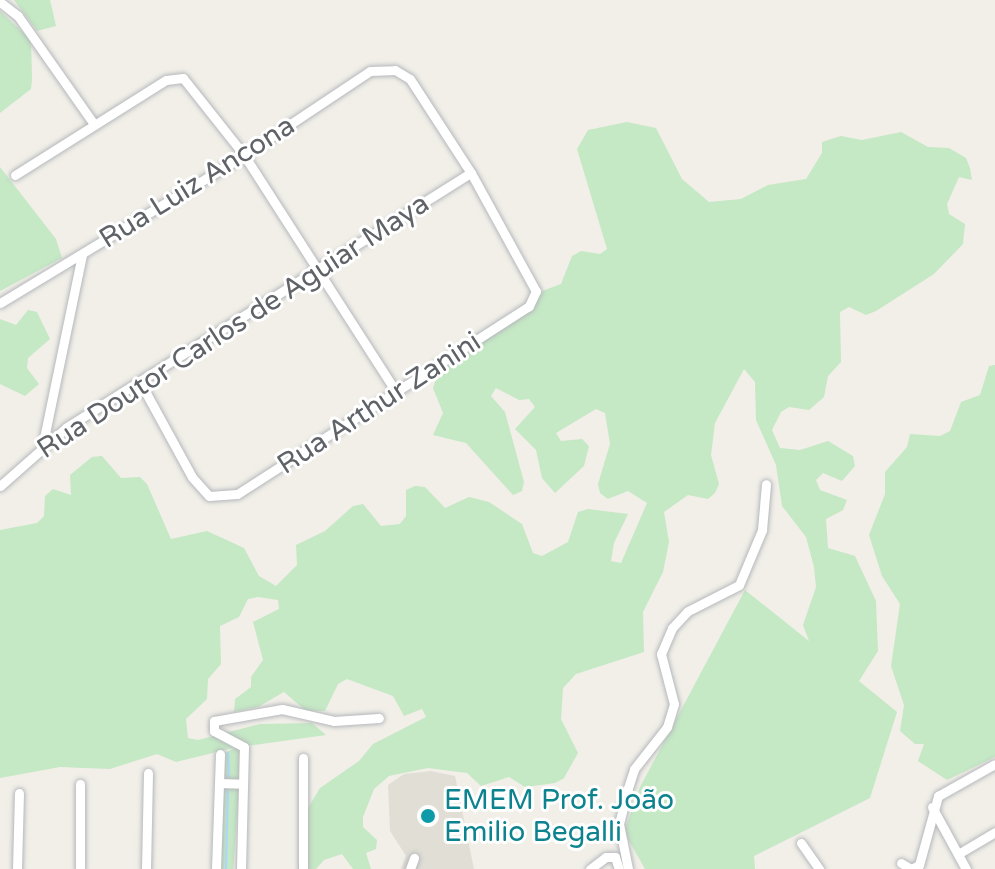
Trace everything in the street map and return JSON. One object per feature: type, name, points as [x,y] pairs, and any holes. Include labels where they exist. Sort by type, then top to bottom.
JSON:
[{"type":"street","points":[[0,2],[18,16],[94,124]]},
{"type":"street","name":"Rua Luiz Ancona","points":[[0,303],[244,155],[370,71],[395,70],[410,79],[471,173]]},
{"type":"street","points":[[15,175],[173,78],[183,78],[244,155],[396,392]]},
{"type":"street","name":"Rua Doutor Carlos de Aguiar Maya","points":[[0,486],[43,443],[471,173]]},
{"type":"street","name":"Rua Arthur Zanini","points":[[140,382],[192,477],[209,496],[237,494],[535,300],[536,291],[508,232],[471,173]]},
{"type":"street","points":[[43,443],[82,254]]},
{"type":"street","points":[[628,869],[619,824],[628,788],[634,769],[667,727],[674,704],[661,654],[672,628],[688,611],[739,585],[762,530],[766,484]]},
{"type":"street","points":[[241,869],[244,747],[214,731],[214,721],[282,709],[334,721],[379,718]]},
{"type":"street","points":[[216,869],[220,754]]},
{"type":"street","points":[[303,758],[303,869]]},
{"type":"street","points":[[901,863],[911,869],[919,865],[932,807],[938,796],[995,764]]},
{"type":"street","points":[[146,869],[148,773]]},
{"type":"street","points":[[219,783],[243,784]]},
{"type":"street","points":[[80,784],[80,869]]},
{"type":"street","points":[[17,869],[19,793]]},
{"type":"street","points":[[932,807],[966,869]]},
{"type":"street","points":[[958,854],[995,832]]},
{"type":"street","points":[[801,843],[819,869]]},
{"type":"street","points":[[590,869],[615,857],[619,869]]},
{"type":"street","points":[[410,869],[414,858]]},
{"type":"shaded area","points":[[431,771],[455,776],[474,869],[401,869],[406,856],[390,831],[388,785],[404,774]]},
{"type":"green space","points":[[14,0],[50,0],[56,26],[37,31]]},
{"type":"green space","points":[[0,11],[31,40],[32,79],[31,89],[0,113]]},
{"type":"green space","points":[[627,122],[656,128],[682,179],[709,202],[741,199],[768,185],[806,179],[822,153],[822,142],[841,136],[862,140],[901,132],[928,147],[949,148],[966,158],[970,168],[972,180],[959,177],[947,204],[949,214],[965,224],[963,244],[934,274],[876,311],[866,315],[849,307],[840,312],[841,362],[828,376],[824,397],[809,410],[789,407],[781,412],[772,430],[780,448],[800,450],[828,441],[853,456],[855,466],[842,481],[823,473],[816,480],[820,490],[847,500],[843,510],[826,519],[828,548],[855,556],[876,601],[878,651],[859,681],[897,712],[870,798],[754,856],[755,869],[645,869],[624,832],[640,787],[745,590],[809,641],[803,625],[816,587],[814,567],[806,537],[782,506],[776,465],[756,420],[755,382],[744,369],[715,423],[711,455],[719,484],[715,493],[708,499],[688,495],[664,512],[669,542],[663,572],[643,612],[644,652],[576,674],[563,688],[561,719],[578,753],[564,778],[555,783],[525,787],[509,777],[481,786],[467,773],[428,768],[389,776],[374,789],[363,817],[363,827],[377,840],[376,849],[366,853],[371,869],[353,869],[342,854],[324,860],[316,869],[298,869],[305,813],[320,788],[359,761],[373,744],[426,717],[422,709],[404,716],[393,696],[347,679],[338,684],[325,711],[306,711],[284,692],[258,707],[234,712],[235,699],[251,687],[251,677],[263,660],[253,622],[279,609],[278,600],[258,597],[248,599],[239,617],[220,626],[221,664],[208,679],[207,699],[186,719],[188,738],[198,740],[260,724],[312,723],[326,735],[239,747],[239,779],[223,779],[224,753],[237,747],[176,762],[157,754],[110,769],[60,767],[0,778],[0,530],[37,523],[44,516],[45,496],[53,489],[71,495],[70,475],[92,457],[102,456],[121,478],[140,477],[147,484],[171,539],[207,531],[244,548],[259,576],[276,586],[297,565],[296,545],[325,531],[353,506],[363,504],[381,526],[400,524],[406,516],[406,490],[415,486],[425,487],[445,508],[469,497],[489,502],[522,524],[533,553],[542,556],[568,542],[578,512],[588,509],[628,514],[614,543],[611,561],[621,563],[647,503],[628,491],[608,499],[600,493],[598,484],[610,444],[605,413],[596,409],[556,433],[561,441],[582,439],[589,446],[584,466],[555,493],[542,478],[536,450],[515,429],[535,407],[529,399],[519,400],[496,388],[491,396],[505,412],[524,482],[522,491],[513,495],[466,443],[433,435],[443,413],[433,388],[441,363],[542,291],[561,284],[572,256],[581,251],[600,254],[607,249],[577,149],[588,130]]},
{"type":"green space","points":[[0,167],[56,239],[62,258],[0,291]]},
{"type":"green space","points":[[28,310],[37,312],[50,339],[28,358],[27,368],[39,384],[25,396],[0,384],[0,319],[16,325]]},
{"type":"green space","points":[[995,365],[995,757],[947,780],[918,761],[924,744],[915,744],[900,731],[904,705],[891,666],[900,604],[882,576],[869,535],[885,494],[885,472],[907,447],[910,434],[940,436],[950,431],[961,402],[980,395],[989,366]]},
{"type":"green space","points":[[223,788],[239,789],[233,869],[217,869]]},
{"type":"waterway","points":[[228,753],[229,777]]},
{"type":"waterway","points":[[226,869],[228,791]]},
{"type":"place","name":"EMEM Prof. João Emilio Begalli","points":[[428,816]]}]
